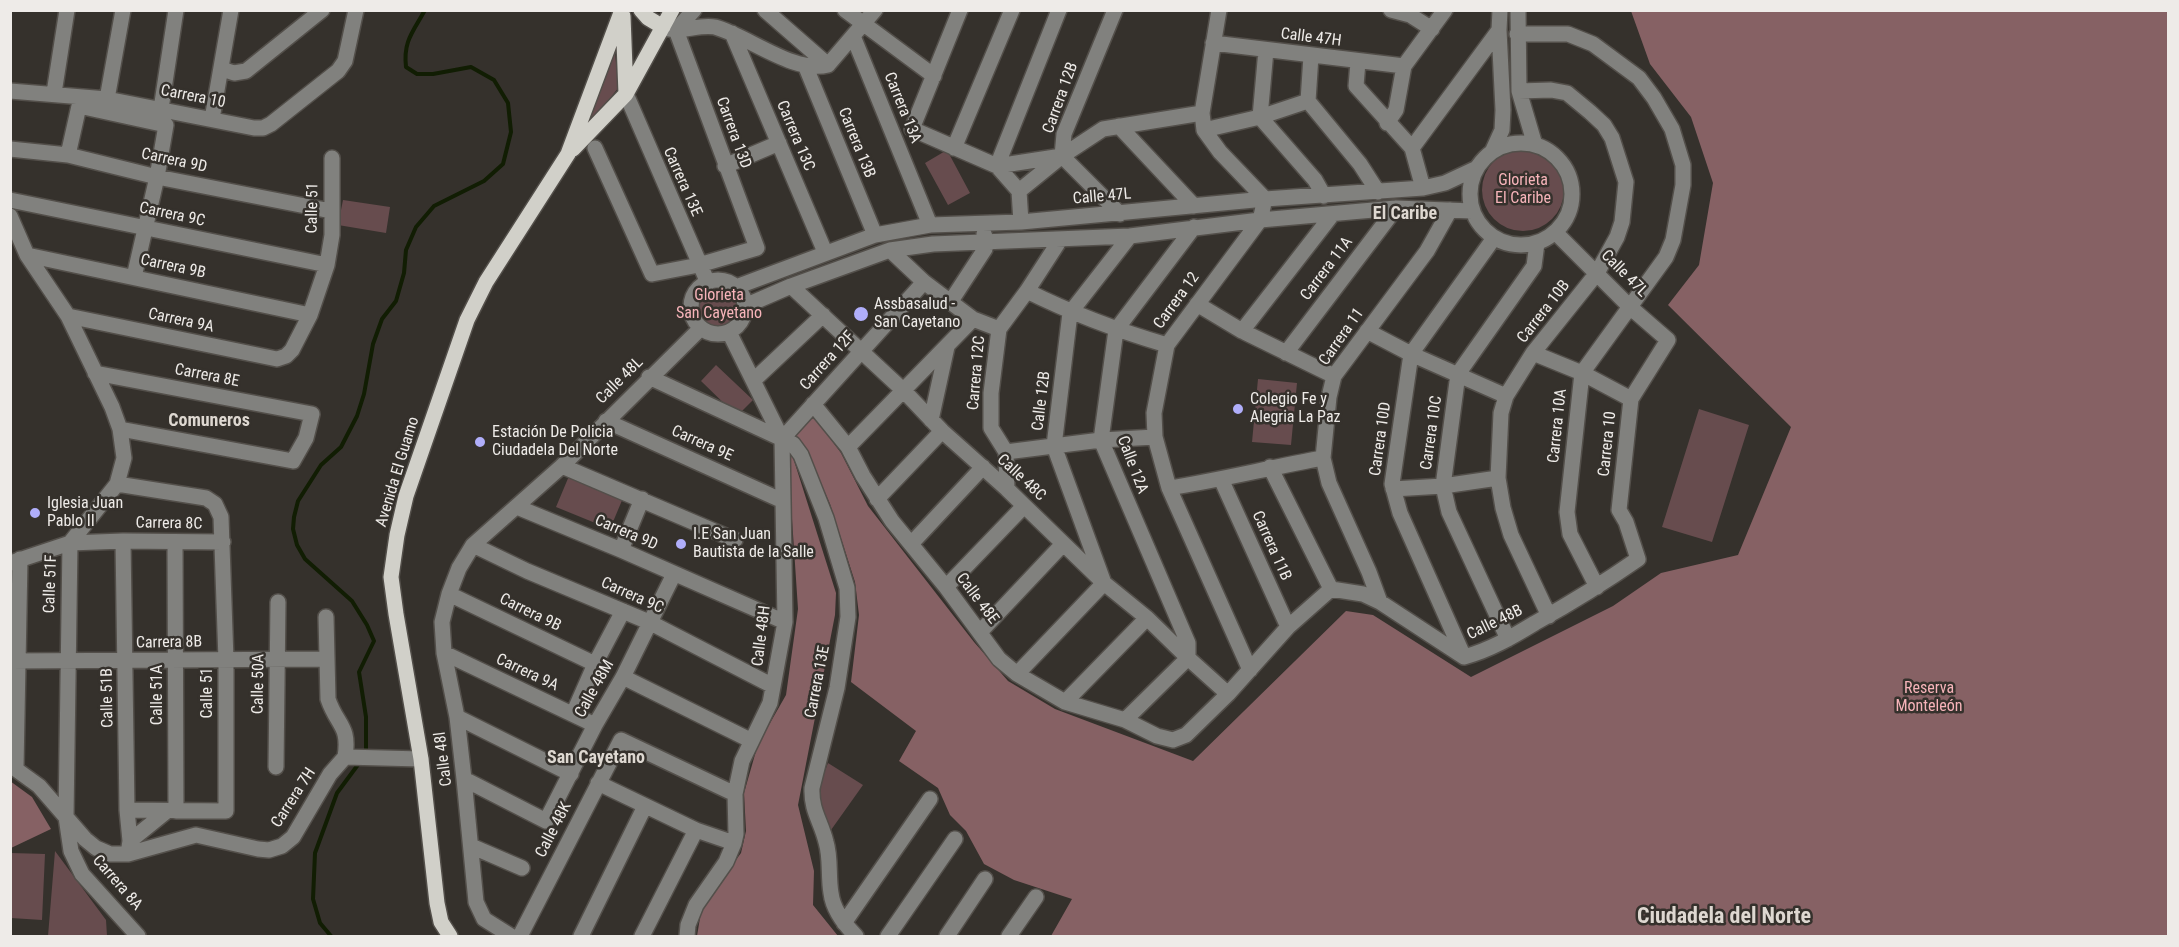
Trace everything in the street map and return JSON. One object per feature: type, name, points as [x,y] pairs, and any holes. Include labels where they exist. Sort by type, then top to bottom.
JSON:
[{"type":"main road","points":[[622,10],[626,94]]},
{"type":"main road","name":"Avenida El Guamo","points":[[568,154],[622,10]]},
{"type":"main road","points":[[641,10],[648,18],[670,29]]},
{"type":"main road","name":"Avenida El Guamo","points":[[450,936],[441,922],[437,903],[421,759],[391,577],[395,544],[406,495],[467,320],[486,282],[568,154],[626,94],[670,29],[672,10]]},
{"type":"street","points":[[54,93],[67,10]]},
{"type":"street","points":[[107,99],[123,10]]},
{"type":"street","points":[[161,109],[176,10]]},
{"type":"street","points":[[212,119],[231,10]]},
{"type":"street","points":[[222,69],[234,73],[246,71],[322,10]]},
{"type":"street","name":"Carrera 10","points":[[10,91],[107,99],[263,128],[272,124],[338,71],[345,61],[356,10]]},
{"type":"street","points":[[670,29],[694,10]]},
{"type":"street","points":[[699,10],[712,26]]},
{"type":"street","points":[[765,10],[828,65]]},
{"type":"street","points":[[845,10],[858,30],[934,76]]},
{"type":"street","points":[[670,29],[712,26],[791,61],[817,68],[828,65],[875,10]]},
{"type":"street","points":[[960,10],[912,129],[997,166],[1019,191],[1021,222]]},
{"type":"street","points":[[954,148],[1012,10]]},
{"type":"street","points":[[997,166],[1059,10]]},
{"type":"street","name":"Carrera 12B","points":[[1115,10],[1064,134],[1062,156],[1120,214]]},
{"type":"street","points":[[1219,10],[1202,113],[1203,130],[1220,152],[1265,199]]},
{"type":"street","points":[[1391,10],[1410,15],[1432,29]]},
{"type":"street","points":[[1387,123],[1396,110],[1404,66],[1445,10]]},
{"type":"street","points":[[1492,152],[1513,144],[1535,145],[1558,159],[1571,182],[1570,210],[1556,232],[1536,243],[1515,245],[1494,238],[1481,227],[1472,211],[1470,189],[1477,168],[1492,152],[1502,130],[1500,10]]},
{"type":"street","points":[[1518,10],[1519,91],[1535,145]]},
{"type":"street","name":"Carrera 13D","points":[[670,29],[757,248],[699,265]]},
{"type":"street","name":"Carrera 13A","points":[[858,30],[930,225]]},
{"type":"street","points":[[1412,148],[1499,30]]},
{"type":"street","name":"Carrera 13C","points":[[732,33],[825,252]]},
{"type":"street","name":"Carrera 10A","points":[[1517,34],[1568,33],[1593,44],[1639,78],[1672,129],[1683,165],[1683,185],[1673,240],[1666,257],[1582,373],[1566,512],[1570,534],[1597,587]]},
{"type":"street","name":"Calle 47H","points":[[1213,43],[1404,66]]},
{"type":"street","points":[[1266,50],[1260,117],[1314,180],[1324,196]]},
{"type":"street","points":[[1311,56],[1308,101],[1360,164],[1378,192]]},
{"type":"street","points":[[1358,62],[1356,86],[1412,148],[1423,188]]},
{"type":"street","name":"Carrera 13B","points":[[805,65],[875,235]]},
{"type":"street","name":"Carrera 10B","points":[[1519,91],[1551,90],[1567,93],[1604,125],[1612,138],[1626,182],[1622,222],[1617,237],[1597,273],[1533,353],[1506,396],[1501,413],[1498,478],[1503,508],[1511,535],[1549,616]]},
{"type":"street","name":"Carrera 13E","points":[[626,94],[708,283]]},
{"type":"street","points":[[1203,130],[1260,117],[1308,101]]},
{"type":"street","points":[[68,155],[79,106],[166,124],[157,177],[134,277]]},
{"type":"street","points":[[1019,191],[1062,156],[1103,129],[1202,113]]},
{"type":"street","points":[[1119,126],[1194,206]]},
{"type":"street","points":[[725,166],[779,143]]},
{"type":"street","points":[[595,148],[652,274],[699,265]]},
{"type":"street","name":"Carrera 9D","points":[[10,149],[68,155],[157,177],[331,211]]},
{"type":"street","points":[[997,166],[1062,156]]},
{"type":"street","name":"Calle 51","points":[[286,356],[292,350],[310,315],[327,265],[332,235],[332,158]]},
{"type":"street","name":"Calle 47L","points":[[736,287],[875,235],[930,225],[1021,222],[1265,199],[1423,188],[1445,183],[1477,168]]},
{"type":"street","name":"Carrera 12","points":[[1250,670],[1169,488],[1155,437],[1155,413],[1167,345],[1260,220],[1265,199]]},
{"type":"street","name":"Carrera 9C","points":[[10,200],[327,265]]},
{"type":"street","points":[[745,306],[791,286],[890,250],[933,244],[1130,237],[1194,227],[1396,208],[1472,211]]},
{"type":"street","name":"Carrera 11A","points":[[1286,353],[1396,208]]},
{"type":"street","name":"Carrera 11","points":[[1380,602],[1329,483],[1323,458],[1329,397],[1334,376],[1426,251],[1450,210]]},
{"type":"street","points":[[1242,331],[1332,214]]},
{"type":"street","name":"Calle 51F","points":[[10,216],[27,255],[68,316],[112,407],[120,429],[124,458],[117,484],[70,543],[66,817]]},
{"type":"street","points":[[951,301],[985,249],[987,242],[980,223]]},
{"type":"street","name":"Calle 12A","points":[[1188,658],[1188,643],[1101,440],[1116,330],[1194,227]]},
{"type":"street","name":"Calle 47L","points":[[1556,232],[1630,307],[1668,340]]},
{"type":"street","points":[[1071,313],[1130,237]]},
{"type":"street","name":"Carrera 10D","points":[[1464,657],[1400,513],[1393,489],[1411,354],[1494,238]]},
{"type":"street","name":"Carrera 12C","points":[[1007,489],[1006,452],[991,428],[991,393],[999,329],[1028,291],[1060,240]]},
{"type":"street","name":"Carrera 10C","points":[[1508,639],[1449,512],[1443,486],[1458,374],[1534,266],[1536,243]]},
{"type":"street","points":[[890,250],[924,282],[973,320],[999,329]]},
{"type":"street","name":"Carrera 9B","points":[[27,255],[310,315]]},
{"type":"street","points":[[723,281],[736,287],[743,296],[745,306],[741,321],[729,332],[715,334],[701,328],[694,319],[692,303],[698,289],[708,283],[723,281]]},
{"type":"street","name":"Carrera 12F","points":[[783,439],[924,282]]},
{"type":"street","name":"Calle 48C","points":[[791,286],[1104,583],[1147,618],[1228,694]]},
{"type":"street","points":[[1028,291],[1071,313],[1116,330],[1167,345]]},
{"type":"street","points":[[1197,304],[1242,331],[1334,376]]},
{"type":"street","name":"Calle 12B","points":[[1071,313],[1054,446],[1104,583]]},
{"type":"street","points":[[754,380],[823,315]]},
{"type":"street","name":"Carrera 9A","points":[[68,316],[277,359],[286,356]]},
{"type":"street","name":"Carrera 12C","points":[[848,447],[973,320]]},
{"type":"street","name":"Calle 48L","points":[[449,594],[459,568],[473,545],[562,466],[701,328]]},
{"type":"street","points":[[1367,331],[1411,354],[1506,396]]},
{"type":"street","name":"Calle 48H","points":[[687,936],[688,925],[696,905],[726,862],[734,843],[736,834],[735,794],[742,760],[770,703],[785,622],[783,439],[729,332]]},
{"type":"street","name":"Carrera 10","points":[[1638,559],[1626,522],[1619,510],[1631,399],[1668,340]]},
{"type":"street","points":[[877,499],[936,425],[947,347]]},
{"type":"street","points":[[1533,353],[1582,373],[1631,399]]},
{"type":"street","name":"Carrera 8E","points":[[95,373],[312,414],[306,438],[292,461],[120,429]]},
{"type":"street","points":[[650,377],[783,439]]},
{"type":"street","name":"Calle 48E","points":[[813,404],[848,447],[892,521],[946,587],[999,659],[1017,674],[1065,702],[1125,720],[1157,736],[1173,740],[1186,735],[1228,694]]},
{"type":"street","name":"Carrera 9E","points":[[606,421],[783,501]]},
{"type":"street","points":[[1006,452],[1101,440],[1155,437]]},
{"type":"street","name":"Carrera 13E","points":[[783,439],[793,444],[801,455],[826,518],[847,588],[848,617],[837,688],[811,800],[826,841],[833,904],[844,923],[856,936]]},
{"type":"street","points":[[1169,488],[1221,480],[1270,467],[1323,458]]},
{"type":"street","points":[[562,466],[735,540]]},
{"type":"street","points":[[911,544],[983,467]]},
{"type":"street","points":[[1228,694],[1288,627],[1331,589],[1270,467]]},
{"type":"street","points":[[1393,489],[1443,486],[1498,478]]},
{"type":"street","name":"Carrera 11B","points":[[1221,480],[1288,627]]},
{"type":"street","name":"Calle 51","points":[[117,484],[206,498],[215,504],[222,517],[226,660],[226,811],[172,811]]},
{"type":"street","points":[[621,550],[642,499]]},
{"type":"street","points":[[946,587],[1024,506]]},
{"type":"street","name":"Carrera 9D","points":[[517,507],[785,622]]},
{"type":"street","name":"Calle 51B","points":[[123,541],[129,847]]},
{"type":"street","name":"Carrera 8C","points":[[15,561],[70,543],[223,542]]},
{"type":"street","name":"Calle 51A","points":[[172,811],[176,660],[175,543]]},
{"type":"street","points":[[980,632],[1064,544]]},
{"type":"street","name":"Carrera 9C","points":[[473,545],[527,571],[649,622],[773,686]]},
{"type":"street","name":"Calle 48B","points":[[1331,589],[1363,594],[1380,602],[1464,657],[1485,651],[1549,616],[1638,559]]},
{"type":"street","points":[[13,766],[15,561]]},
{"type":"street","name":"Calle 48M","points":[[464,779],[546,821],[595,725],[623,677],[674,574]]},
{"type":"street","points":[[1017,674],[1104,583]]},
{"type":"street","name":"Carrera 9B","points":[[449,594],[595,664]]},
{"type":"street","name":"Calle 48l","points":[[449,594],[442,622],[444,653],[457,717],[476,902],[484,919],[511,936]]},
{"type":"street","name":"Calle 50A","points":[[276,767],[278,602]]},
{"type":"street","points":[[573,714],[595,664],[623,611]]},
{"type":"street","points":[[327,618],[328,699],[331,710],[346,732],[351,757],[421,759]]},
{"type":"street","points":[[1065,702],[1147,618]]},
{"type":"street","name":"Carrera 9A","points":[[444,653],[595,725]]},
{"type":"street","points":[[1125,720],[1188,658]]},
{"type":"street","name":"Carrera 8B","points":[[14,661],[327,659]]},
{"type":"street","points":[[623,677],[750,740]]},
{"type":"street","points":[[457,717],[571,774]]},
{"type":"street","name":"Calle 48K","points":[[520,936],[621,740],[735,794]]},
{"type":"street","name":"Carrera 7H","points":[[129,847],[196,835],[258,849],[269,850],[282,846],[293,837],[330,774],[351,757]]},
{"type":"street","name":"Carrera 8A","points":[[13,766],[39,786],[85,839],[96,848],[110,854],[129,847]]},
{"type":"street","points":[[598,783],[696,830],[734,843]]},
{"type":"street","points":[[844,923],[930,799]]},
{"type":"street","points":[[581,936],[645,806]]},
{"type":"street","points":[[127,810],[172,811]]},
{"type":"street","points":[[129,847],[172,811]]},
{"type":"street","name":"Carrera 8A","points":[[66,817],[70,851],[82,874],[138,936]]},
{"type":"street","points":[[642,936],[696,830]]},
{"type":"street","points":[[888,936],[955,839]]},
{"type":"street","points":[[471,846],[522,868]]},
{"type":"street","points":[[946,936],[985,879]]},
{"type":"street","points":[[1010,936],[1036,897]]},
{"type":"green space","name":"Reserva Monteleón","points":[[1631,11],[2168,11],[2168,936],[1051,936],[1072,899],[1014,880],[984,864],[966,831],[950,815],[938,788],[899,761],[916,731],[851,682],[859,615],[855,582],[830,504],[807,452],[795,435],[813,415],[841,453],[868,506],[974,642],[1008,681],[1055,709],[1193,761],[1346,611],[1373,615],[1471,677],[1613,606],[1661,573],[1738,555],[1791,427],[1668,305],[1699,265],[1713,183],[1691,117],[1650,64]]},
{"type":"green space","points":[[614,46],[619,87],[566,157]]},
{"type":"green space","name":"Glorieta El Caribe","points":[[1523,149],[1539,153],[1552,161],[1560,174],[1564,190],[1560,206],[1552,219],[1539,227],[1523,231],[1507,227],[1494,219],[1486,206],[1482,190],[1486,174],[1494,161],[1507,153]]},
{"type":"green space","points":[[947,150],[970,193],[948,205],[925,163]]},
{"type":"green space","points":[[343,200],[390,207],[386,233],[338,225]]},
{"type":"green space","name":"Glorieta San Cayetano","points":[[719,283],[734,290],[741,305],[734,320],[719,327],[704,320],[697,305],[704,290]]},
{"type":"green space","points":[[716,365],[753,400],[737,416],[701,381]]},
{"type":"green space","points":[[1258,379],[1297,383],[1291,445],[1252,442]]},
{"type":"green space","points":[[1699,409],[1749,425],[1712,542],[1662,527]]},
{"type":"green space","points":[[791,451],[836,593],[835,615],[798,805],[814,871],[813,905],[838,936],[697,936],[702,906],[741,853],[746,831],[744,793],[758,744],[786,695],[798,609],[790,489]]},
{"type":"green space","points":[[569,476],[623,498],[610,529],[556,507]]},
{"type":"green space","points":[[828,763],[863,785],[831,830],[820,797]]},
{"type":"green space","points":[[10,781],[32,797],[51,829],[11,848]]},
{"type":"green space","points":[[55,851],[106,920],[107,936],[48,936]]},
{"type":"green space","points":[[11,853],[45,854],[42,920],[11,918]]},
{"type":"waterway","points":[[366,753],[366,717],[359,672],[374,641],[352,601],[305,559],[297,545],[293,529],[294,517],[298,501],[321,465],[341,447],[357,416],[364,394],[373,344],[382,319],[396,301],[404,273],[406,250],[416,227],[434,206],[484,181],[503,164],[511,132],[508,103],[494,80],[471,67],[433,74],[417,74],[406,67],[408,43],[425,10]]},
{"type":"waterway","points":[[331,936],[320,923],[313,899],[315,853],[337,793],[360,762]]},
{"type":"place","name":"Assbasalud - San Cayetano","points":[[861,314]]},
{"type":"place","name":"Colegio Fe y Alegria La Paz","points":[[1238,409]]},
{"type":"place","name":"Estación De Policia Ciudadela Del Norte","points":[[480,442]]},
{"type":"place","name":"Iglesia Juan Pablo II","points":[[35,513]]},
{"type":"place","name":"I.E San Juan Bautista de la Salle","points":[[681,544]]},
{"type":"district","name":"El Caribe","points":[[1405,214]]},
{"type":"district","name":"Comuneros","points":[[209,421]]},
{"type":"district","name":"San Cayetano","points":[[596,758]]},
{"type":"district","name":"Ciudadela del Norte","points":[[1724,917]]}]
